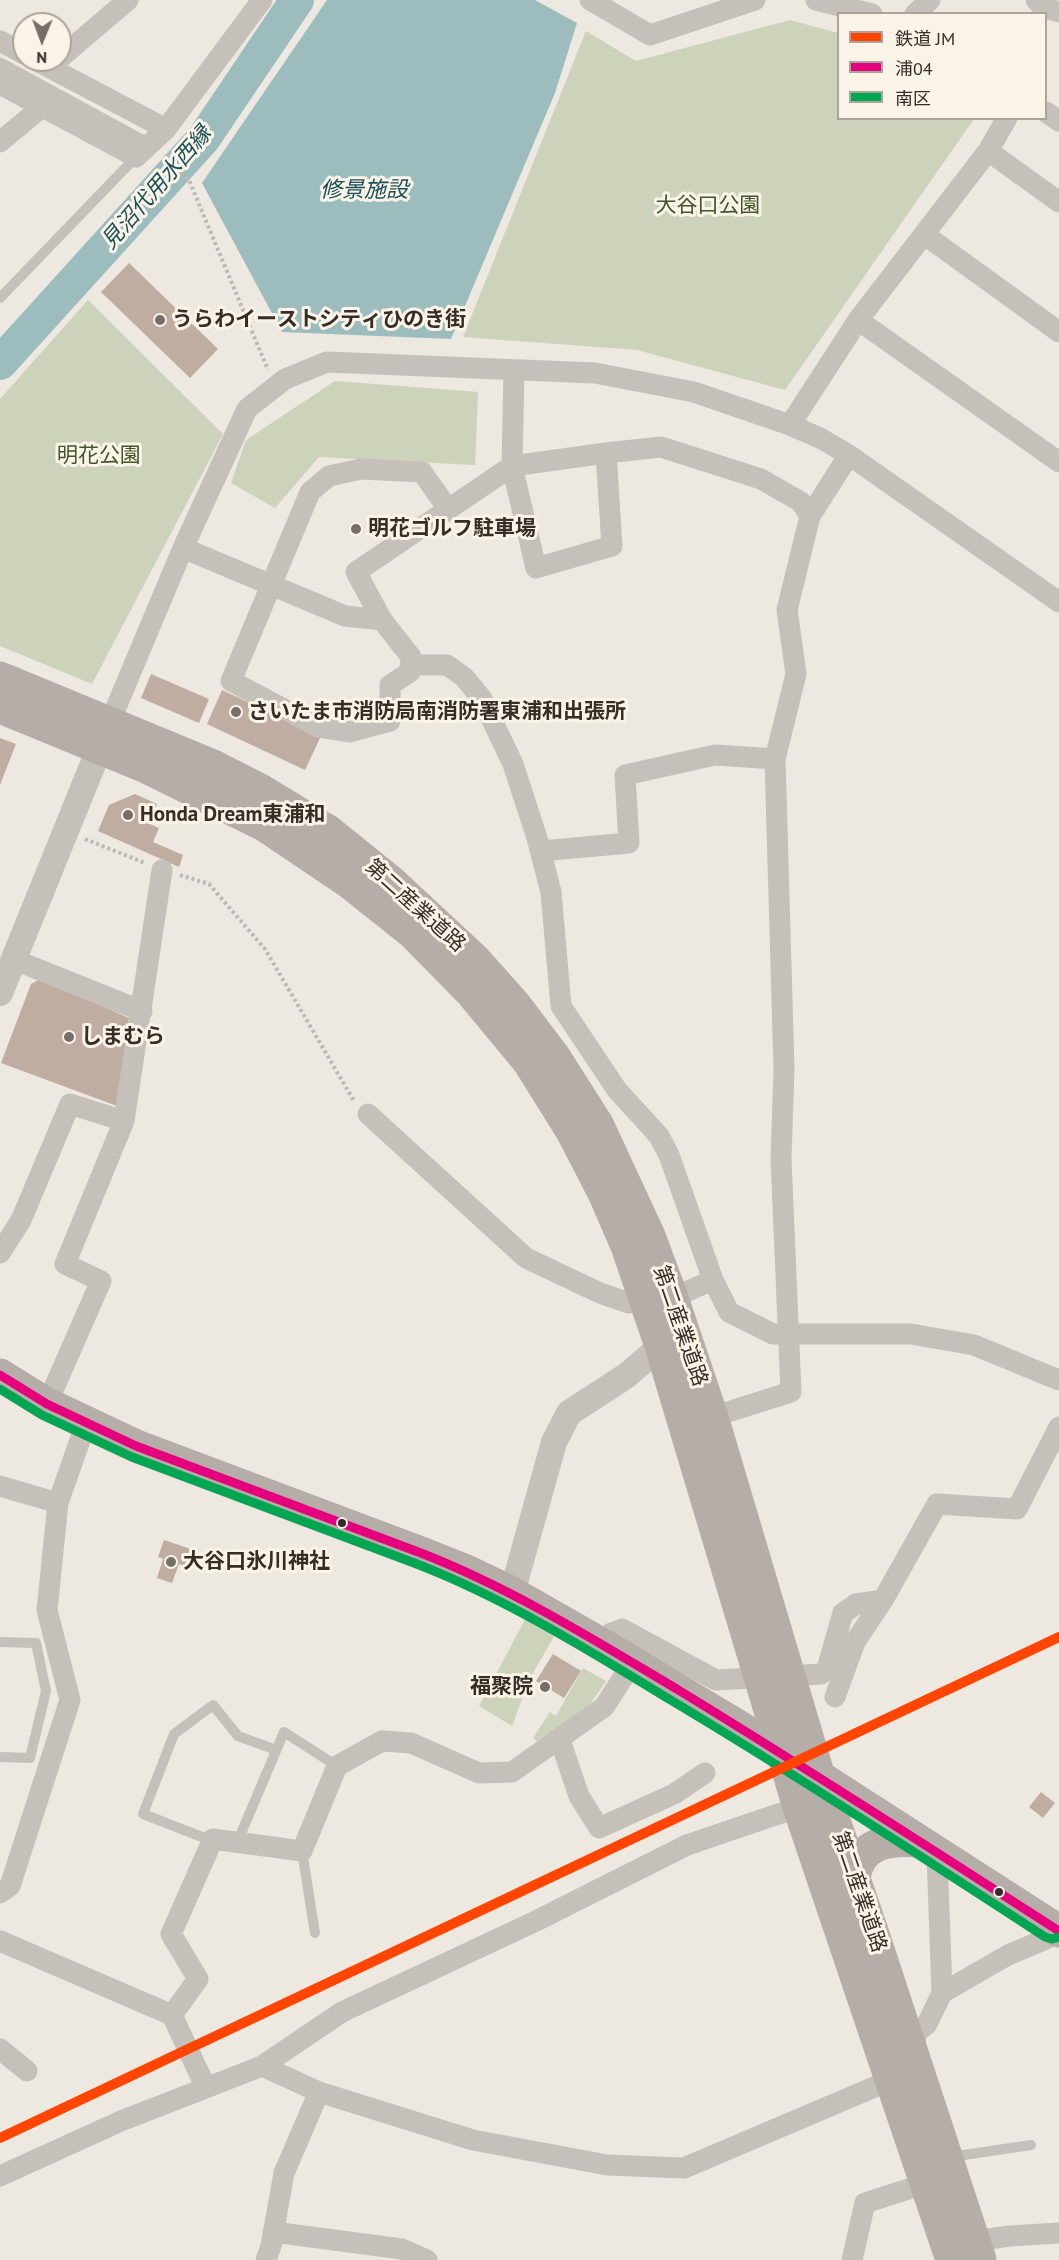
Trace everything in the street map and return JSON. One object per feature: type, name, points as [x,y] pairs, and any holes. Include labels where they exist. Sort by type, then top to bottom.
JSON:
[{"type":"main road","name":"第二産業道路","points":[[0,678],[104,736],[144,766],[266,826],[349,882],[412,932],[471,992],[529,1062],[572,1131],[617,1224],[658,1298],[712,1417],[784,1754],[799,1807],[859,1940],[968,2254]]},
{"type":"main road","name":"第二産業道路","points":[[0,707],[104,736]]},
{"type":"main road","name":"第二産業道路","points":[[658,1298],[661,1346],[854,1878],[859,1940]]},
{"type":"main road","points":[[0,1375],[47,1404],[136,1446],[421,1552],[512,1593],[784,1754],[927,1848],[1057,1924]]},
{"type":"main road","points":[[854,1878],[858,1860],[877,1845],[888,1841],[927,1848]]},
{"type":"street","points":[[72,44],[128,0]]},
{"type":"street","points":[[150,153],[262,0]]},
{"type":"street","points":[[590,0],[650,35],[751,0]]},
{"type":"street","points":[[816,0],[864,12]]},
{"type":"street","points":[[917,12],[930,0]]},
{"type":"street","points":[[1036,0],[1043,7],[1059,12]]},
{"type":"street","points":[[0,66],[150,153]]},
{"type":"street","points":[[69,72],[166,129]]},
{"type":"street","points":[[0,84],[42,107],[150,153]]},
{"type":"street","points":[[0,142],[42,107]]},
{"type":"street","points":[[790,425],[858,320],[988,151],[1006,120]]},
{"type":"street","points":[[988,151],[1059,202]]},
{"type":"street","points":[[925,235],[1059,332]]},
{"type":"street","points":[[858,320],[1059,462]]},
{"type":"street","points":[[0,993],[183,548],[247,409],[285,379],[327,362],[595,373],[694,392],[790,425],[820,438],[849,455],[1059,602]]},
{"type":"street","points":[[514,370],[512,466],[536,568],[612,546],[606,453]]},
{"type":"street","points":[[448,509],[422,472],[361,469],[329,476],[310,492],[269,585],[231,681],[318,728],[349,732],[390,722],[390,685],[410,672],[411,657],[382,620],[357,572],[512,466],[661,447],[761,479],[801,502],[810,516]]},
{"type":"street","points":[[712,1417],[791,1392],[782,1159],[784,1069],[775,759],[796,674],[787,610],[810,516],[849,455]]},
{"type":"street","points":[[183,548],[345,616],[382,620]]},
{"type":"street","points":[[410,665],[447,665],[464,677],[482,699],[513,764],[541,851],[551,892],[561,1006],[617,1090],[659,1136],[669,1155],[713,1280],[729,1312],[774,1334],[911,1334],[974,1345],[1059,1380]]},
{"type":"street","points":[[541,851],[629,843],[625,775],[715,755],[775,759]]},
{"type":"street","points":[[47,1404],[101,1281],[65,1264],[124,1120],[162,870]]},
{"type":"street","points":[[15,960],[142,1011]]},
{"type":"street","points":[[0,1252],[21,1220],[70,1104],[124,1120]]},
{"type":"street","points":[[368,1114],[526,1258],[600,1293],[629,1303],[658,1298],[713,1280]]},
{"type":"street","points":[[512,1593],[554,1442],[569,1413],[626,1376],[661,1346]]},
{"type":"street","points":[[0,1893],[10,1886],[7,1872],[70,1700],[47,1610],[58,1503],[86,1423]]},
{"type":"street","points":[[835,1697],[855,1642],[883,1600],[937,1504],[1017,1509],[1059,1427]]},
{"type":"street","points":[[0,1486],[58,1503]]},
{"type":"street","points":[[603,1645],[611,1633],[622,1629],[716,1680],[821,1674],[827,1669],[843,1613],[855,1604],[883,1600]]},
{"type":"street","points":[[172,2015],[198,1979],[171,1934],[213,1839],[302,1851],[337,1766],[382,1741],[411,1743],[479,1773],[512,1772],[604,1707],[632,1664]]},
{"type":"street","points":[[560,1740],[579,1796],[599,1828],[674,1794],[705,1773]]},
{"type":"street","points":[[0,2176],[121,2121],[262,2066],[342,2012],[536,1921],[687,1845],[799,1807]]},
{"type":"street","points":[[262,2066],[319,2092],[473,2140],[607,2165],[684,2168],[903,2070],[916,2033],[927,2024],[942,1992],[927,1848]]},
{"type":"street","points":[[942,1992],[1008,1955],[1046,1939],[1057,1924]]},
{"type":"street","points":[[0,1941],[172,2015],[207,2088]]},
{"type":"street","points":[[0,2049],[27,2071]]},
{"type":"street","points":[[266,2260],[284,2173],[319,2092]]},
{"type":"street","points":[[852,2260],[865,2203],[937,2170]]},
{"type":"street","points":[[273,2232],[402,2249],[427,2260]]},
{"type":"street","points":[[968,2254],[1011,2236],[1059,2233]]},
{"type":"lane","points":[[0,298],[150,153]]},
{"type":"lane","points":[[0,1642],[36,1642],[46,1691],[30,1758],[0,1757]]},
{"type":"lane","points":[[213,1839],[202,1837],[143,1814],[174,1734],[213,1705],[238,1736],[276,1750]]},
{"type":"lane","points":[[237,1843],[284,1732],[337,1766]]},
{"type":"lane","points":[[302,1851],[315,1933]]},
{"type":"lane","points":[[937,2170],[1031,2145]]},
{"type":"path","points":[[150,153],[189,180],[275,387]]},
{"type":"path","points":[[66,832],[162,870],[209,884],[265,950],[354,1101],[368,1114]]},
{"type":"green space","name":"大谷口公園","points":[[790,20],[837,33],[837,120],[973,120],[785,390],[637,350],[463,337],[586,31],[636,61]]},
{"type":"green space","name":"明花公園","points":[[88,300],[223,434],[92,684],[0,646],[0,399]]},
{"type":"green space","points":[[335,381],[478,392],[475,465],[319,457],[275,508],[231,483],[246,440]]},
{"type":"green space","points":[[528,1614],[556,1633],[529,1680],[512,1726],[479,1706]]},
{"type":"green space","points":[[583,1668],[606,1681],[584,1713],[538,1742],[533,1738],[550,1712],[556,1716]]},
{"type":"water","name":"修景施設","points":[[327,0],[535,0],[577,23],[555,93],[451,339],[282,332],[202,183]]},
{"type":"building","name":"うらわイーストシティひのき街","points":[[129,263],[218,349],[190,378],[101,292]]},
{"type":"building","points":[[151,674],[209,699],[199,723],[141,698]]},
{"type":"building","points":[[222,690],[321,736],[305,770],[207,724]]},
{"type":"building","points":[[0,738],[16,744],[0,785]]},
{"type":"building","points":[[135,794],[157,804],[150,824],[159,828],[153,842],[183,855],[179,867],[98,831],[109,805]]},
{"type":"building","points":[[40,979],[129,1018],[117,1106],[1,1063],[31,984]]},
{"type":"building","points":[[164,1540],[191,1549],[185,1566],[179,1564],[172,1583],[157,1578],[163,1559],[158,1557]]},
{"type":"building","points":[[553,1654],[581,1671],[564,1698],[536,1681]]},
{"type":"building","points":[[1041,1792],[1055,1803],[1043,1818],[1029,1807]]},
{"type":"waterway","name":"見沼代用水西縁","points":[[0,363],[204,138],[297,0]]},
{"type":"rail line","name":"JM","points":[[0,2138],[1059,1637]]},
{"type":"transit line","name":"浦04","points":[[0,1375],[47,1404],[136,1446],[421,1553],[521,1599],[728,1720],[1059,1931]]},
{"type":"transit line","name":"南区","points":[[0,1389],[42,1415],[132,1457],[417,1564],[514,1609],[608,1662],[764,1757],[1045,1937],[1052,1939],[1059,1937]]},
{"type":"place","name":"うらわイーストシティひのき街","points":[[160,320]]},
{"type":"place","name":"明花ゴルフ駐車場","points":[[356,529]]},
{"type":"place","name":"さいたま市消防局南消防署東浦和出張所","points":[[236,712]]},
{"type":"place","name":"Honda Dream東浦和","points":[[128,815]]},
{"type":"place","name":"しまむら","points":[[69,1037]]},
{"type":"place","name":"大谷口氷川神社","points":[[171,1562]]},
{"type":"place","name":"福聚院","points":[[545,1687]]}]
